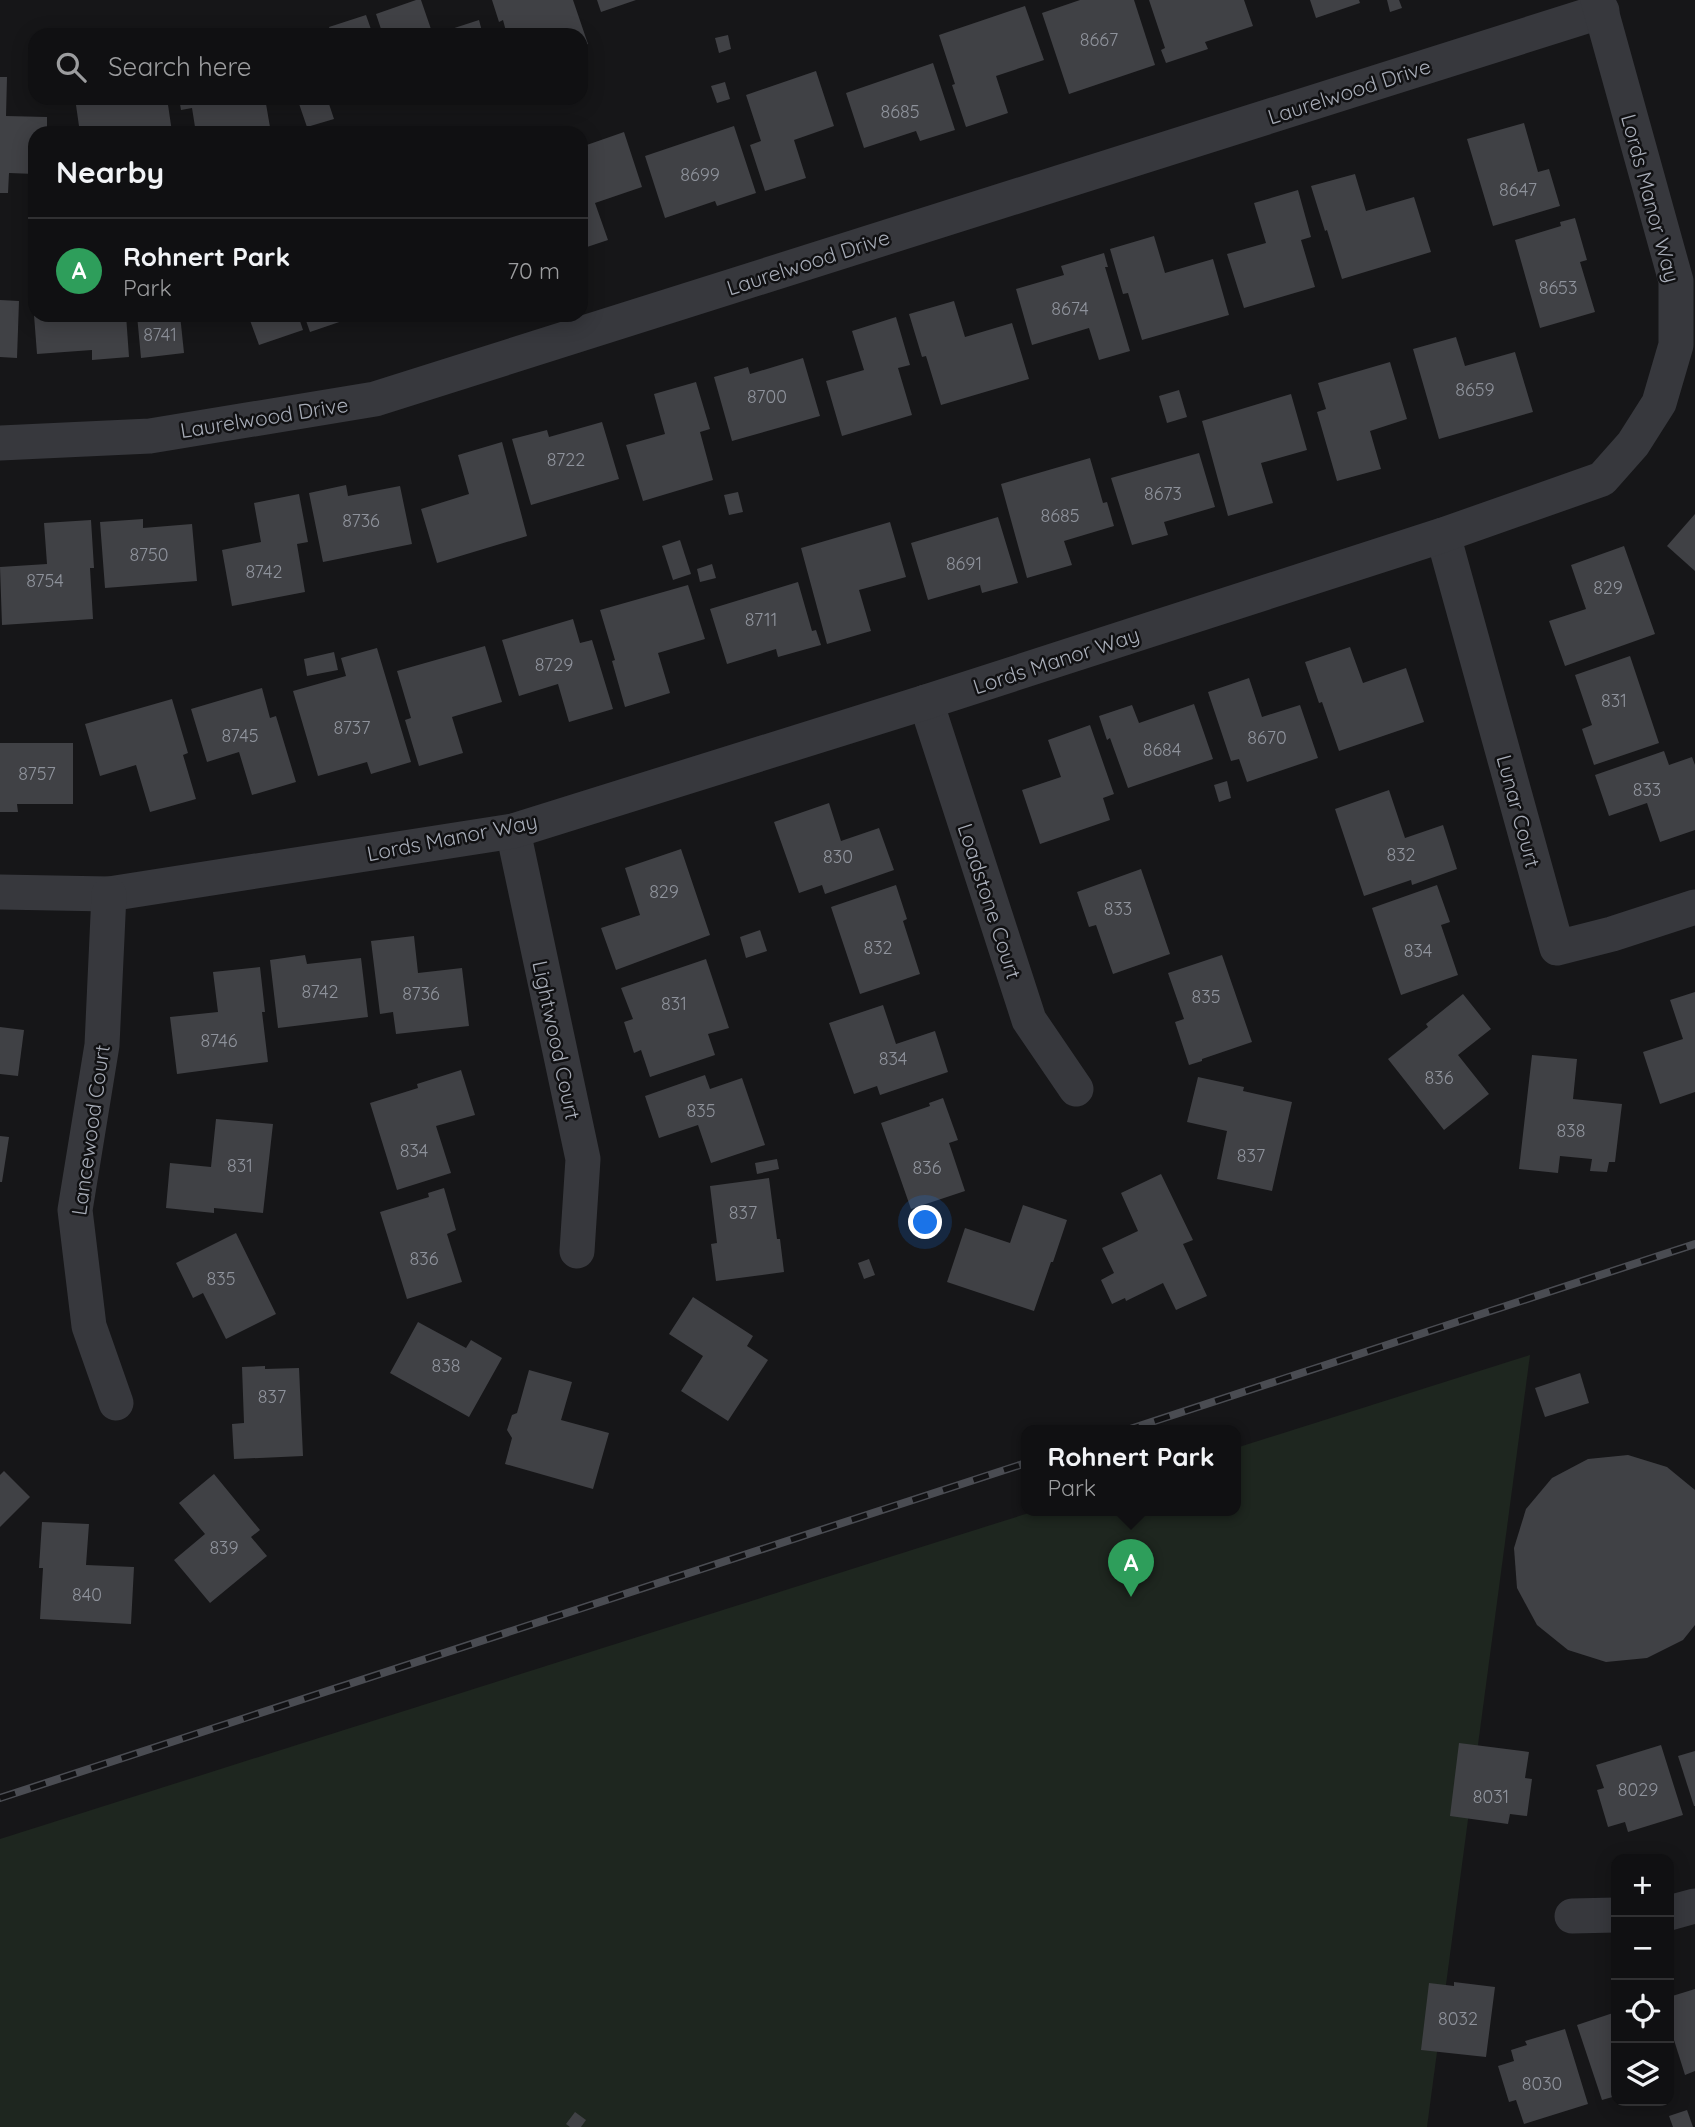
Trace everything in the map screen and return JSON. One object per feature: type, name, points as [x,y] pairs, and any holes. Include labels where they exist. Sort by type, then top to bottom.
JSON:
[{"type":"street","name":"Laurelwood Drive","points":[[0,443],[150,436],[375,399],[1600,6]]},
{"type":"street","name":"Lords Manor Way","points":[[0,892],[109,894],[513,831],[926,702],[1443,535],[1602,479],[1633,444],[1659,404],[1676,345],[1676,281],[1600,6]]},
{"type":"street","name":"Lunar Court","points":[[1443,535],[1557,948],[1612,934],[1695,907]]},
{"type":"street","name":"Loadstone Court","points":[[926,702],[1029,1020],[1076,1089]]},
{"type":"street","name":"Lightwood Court","points":[[513,831],[583,1159],[577,1251]]},
{"type":"street","name":"Lancewood Court","points":[[109,894],[102,1045],[75,1210],[89,1326],[116,1403]]},
{"type":"street","points":[[1674,1912],[1695,1906]]},
{"type":"street","points":[[1572,1916],[1611,1915]]},
{"type":"shaded area","points":[[1530,1355],[1427,2127],[0,2127],[0,1839],[1021,1515],[1241,1516],[1241,1446]]},
{"type":"building","points":[[421,0],[431,28],[381,28],[376,14]]},
{"type":"building","points":[[492,0],[573,0],[583,28],[505,28],[503,20],[499,22]]},
{"type":"building","points":[[597,0],[636,0],[601,12]]},
{"type":"building","points":[[1080,0],[1134,0],[1155,65],[1069,94],[1042,13]]},
{"type":"building","points":[[1149,0],[1244,0],[1253,26],[1205,42],[1208,49],[1166,63],[1161,50],[1165,48]]},
{"type":"building","points":[[1310,0],[1359,0],[1360,3],[1316,18]]},
{"type":"building","points":[[1387,0],[1399,0],[1402,8],[1390,12]]},
{"type":"building","points":[[1025,6],[1044,60],[996,76],[1008,113],[966,127],[939,35]]},
{"type":"building","points":[[366,15],[371,28],[329,28]]},
{"type":"building","points":[[479,20],[481,28],[454,28]]},
{"type":"building","points":[[728,35],[731,49],[719,53],[715,38]]},
{"type":"building","points":[[933,63],[955,130],[920,141],[916,131],[864,148],[846,93]]},
{"type":"building","points":[[816,71],[834,126],[794,140],[806,178],[765,191],[750,145],[761,141],[746,95]]},
{"type":"building","points":[[0,77],[7,77],[6,116],[47,117],[47,126],[28,126],[28,174],[9,173],[8,193],[0,193]]},
{"type":"building","points":[[725,82],[730,99],[717,103],[711,86]]},
{"type":"building","points":[[76,105],[168,105],[171,126],[79,126]]},
{"type":"building","points":[[180,105],[266,105],[270,126],[195,126],[192,108],[181,110]]},
{"type":"building","points":[[299,105],[329,105],[334,119],[307,126]]},
{"type":"building","points":[[1524,123],[1538,172],[1549,169],[1560,206],[1493,226],[1467,139]]},
{"type":"building","points":[[734,126],[756,193],[717,206],[715,201],[665,218],[645,156]]},
{"type":"building","points":[[624,132],[642,187],[595,203],[608,240],[588,247],[588,145]]},
{"type":"building","points":[[1355,174],[1366,211],[1414,197],[1431,252],[1342,279],[1311,186]]},
{"type":"building","points":[[1298,190],[1311,237],[1301,240],[1315,287],[1244,308],[1227,254],[1266,243],[1254,203]]},
{"type":"building","points":[[1575,218],[1587,260],[1580,262],[1595,312],[1540,328],[1515,240],[1561,226],[1560,222]]},
{"type":"building","points":[[1154,236],[1165,273],[1213,259],[1229,315],[1142,340],[1128,293],[1123,294],[1110,249]]},
{"type":"building","points":[[1104,253],[1108,267],[1105,267],[1130,351],[1099,360],[1089,328],[1032,345],[1016,289],[1064,275],[1061,266]]},
{"type":"building","points":[[0,300],[19,301],[17,358],[0,357]]},
{"type":"building","points":[[954,301],[965,337],[1012,323],[1029,379],[941,405],[926,356],[922,357],[909,314]]},
{"type":"building","points":[[896,317],[910,365],[898,368],[912,415],[842,436],[826,381],[864,370],[852,331]]},
{"type":"building","points":[[35,322],[126,322],[129,357],[92,360],[92,350],[37,354]]},
{"type":"building","points":[[138,322],[181,322],[184,353],[141,358]]},
{"type":"building","points":[[251,322],[300,322],[303,330],[259,345]]},
{"type":"building","points":[[306,322],[339,322],[310,332]]},
{"type":"building","points":[[1456,337],[1465,366],[1515,352],[1533,412],[1439,439],[1413,349]]},
{"type":"building","points":[[803,358],[820,416],[732,441],[714,377],[748,367],[750,374]]},
{"type":"building","points":[[1390,362],[1407,419],[1370,431],[1381,469],[1337,481],[1317,412],[1326,409],[1318,383]]},
{"type":"building","points":[[696,382],[710,429],[700,432],[713,480],[643,501],[626,445],[665,434],[654,394]]},
{"type":"building","points":[[1179,390],[1187,417],[1167,423],[1159,396]]},
{"type":"building","points":[[1291,394],[1307,450],[1261,463],[1273,503],[1228,516],[1202,421]]},
{"type":"building","points":[[602,422],[619,479],[531,505],[512,439],[547,430],[549,437]]},
{"type":"building","points":[[502,442],[527,536],[437,563],[421,509],[469,494],[458,455]]},
{"type":"building","points":[[1199,453],[1215,507],[1164,522],[1168,535],[1132,545],[1111,478]]},
{"type":"building","points":[[1090,458],[1103,503],[1107,502],[1114,526],[1064,541],[1072,565],[1027,578],[1001,484]]},
{"type":"building","points":[[346,485],[348,496],[400,486],[412,544],[323,562],[309,493]]},
{"type":"building","points":[[738,492],[743,512],[729,515],[724,495]]},
{"type":"building","points":[[299,494],[308,542],[297,544],[305,592],[232,606],[222,550],[261,542],[254,503]]},
{"type":"building","points":[[1695,514],[1695,571],[1667,546]]},
{"type":"building","points":[[998,517],[1018,583],[982,593],[980,585],[928,600],[911,543]]},
{"type":"building","points":[[143,519],[143,528],[192,524],[197,581],[105,588],[100,522]]},
{"type":"building","points":[[91,520],[93,619],[2,625],[0,567],[47,564],[44,523]]},
{"type":"building","points":[[890,522],[906,577],[859,590],[871,631],[827,644],[801,548]]},
{"type":"building","points":[[680,540],[691,574],[673,580],[662,546]]},
{"type":"building","points":[[1624,546],[1655,634],[1565,666],[1549,621],[1586,609],[1571,565]]},
{"type":"building","points":[[712,564],[716,578],[700,582],[697,569]]},
{"type":"building","points":[[798,582],[812,631],[816,630],[821,645],[778,657],[776,649],[727,664],[710,609]]},
{"type":"building","points":[[688,585],[705,639],[658,653],[670,693],[625,707],[600,610]]},
{"type":"building","points":[[573,619],[580,643],[592,640],[613,709],[569,722],[558,684],[519,696],[502,640]]},
{"type":"building","points":[[485,646],[502,702],[452,717],[463,753],[419,766],[405,720],[411,718],[397,671]]},
{"type":"building","points":[[1350,647],[1363,683],[1406,668],[1424,722],[1339,751],[1305,662]]},
{"type":"building","points":[[377,648],[411,762],[371,774],[367,762],[318,776],[293,691],[346,676],[341,658]]},
{"type":"building","points":[[334,652],[338,670],[307,676],[304,659]]},
{"type":"building","points":[[1630,656],[1659,743],[1594,765],[1582,729],[1592,725],[1575,675]]},
{"type":"building","points":[[1249,678],[1262,717],[1300,705],[1318,758],[1247,782],[1239,759],[1231,761],[1208,692]]},
{"type":"building","points":[[262,688],[270,718],[276,716],[296,782],[252,795],[239,752],[207,762],[191,709]]},
{"type":"building","points":[[172,699],[188,753],[183,755],[196,799],[150,812],[136,765],[100,776],[85,724]]},
{"type":"building","points":[[1194,704],[1213,759],[1128,788],[1099,716],[1132,705],[1139,723]]},
{"type":"building","points":[[1090,725],[1114,794],[1103,798],[1110,820],[1040,844],[1022,790],[1061,777],[1048,740]]},
{"type":"building","points":[[0,743],[73,743],[73,804],[17,804],[18,812],[0,812]]},
{"type":"building","points":[[1664,751],[1669,765],[1692,757],[1695,765],[1695,830],[1660,842],[1647,803],[1609,816],[1595,775]]},
{"type":"building","points":[[1227,781],[1231,798],[1219,802],[1214,785]]},
{"type":"building","points":[[1389,790],[1405,838],[1443,825],[1457,869],[1412,885],[1411,880],[1364,896],[1335,809]]},
{"type":"building","points":[[829,803],[841,841],[879,828],[894,870],[825,894],[822,885],[799,893],[774,822]]},
{"type":"building","points":[[681,849],[710,935],[616,970],[601,928],[640,915],[625,868]]},
{"type":"building","points":[[1141,869],[1170,954],[1113,974],[1096,925],[1089,927],[1077,892]]},
{"type":"building","points":[[896,885],[907,919],[903,921],[920,974],[860,994],[831,907]]},
{"type":"building","points":[[1437,885],[1450,922],[1441,925],[1458,975],[1401,995],[1372,908]]},
{"type":"building","points":[[760,930],[767,951],[746,958],[740,937]]},
{"type":"building","points":[[414,936],[418,973],[462,968],[469,1026],[396,1034],[393,1012],[380,1014],[371,941]]},
{"type":"building","points":[[305,955],[307,964],[361,958],[368,1017],[278,1028],[270,960]]},
{"type":"building","points":[[1222,955],[1252,1042],[1189,1065],[1175,1022],[1184,1019],[1168,973]]},
{"type":"building","points":[[706,959],[729,1028],[708,1034],[715,1055],[650,1077],[641,1050],[634,1053],[624,1022],[633,1019],[621,988]]},
{"type":"building","points":[[260,967],[268,1062],[177,1074],[170,1017],[218,1012],[213,972]]},
{"type":"building","points":[[1695,992],[1695,1092],[1660,1104],[1643,1052],[1683,1039],[1670,1000]]},
{"type":"building","points":[[1463,994],[1491,1029],[1458,1055],[1489,1094],[1444,1130],[1388,1059]]},
{"type":"building","points":[[883,1005],[896,1044],[935,1031],[948,1072],[880,1095],[877,1086],[854,1094],[829,1023]]},
{"type":"building","points":[[0,1027],[24,1030],[18,1076],[0,1074]]},
{"type":"building","points":[[1532,1055],[1577,1059],[1573,1099],[1622,1104],[1615,1162],[1609,1162],[1607,1172],[1590,1171],[1592,1159],[1560,1156],[1558,1173],[1519,1169]]},
{"type":"building","points":[[461,1070],[475,1115],[436,1126],[451,1173],[397,1190],[370,1103],[418,1088],[417,1084]]},
{"type":"building","points":[[705,1075],[710,1089],[742,1078],[765,1145],[711,1163],[698,1125],[659,1138],[645,1096]]},
{"type":"building","points":[[1198,1077],[1244,1087],[1243,1091],[1292,1102],[1272,1191],[1217,1179],[1227,1131],[1187,1122]]},
{"type":"building","points":[[943,1098],[958,1140],[949,1143],[965,1191],[911,1209],[881,1123],[930,1106],[929,1103]]},
{"type":"building","points":[[216,1119],[273,1124],[263,1213],[214,1208],[214,1213],[166,1208],[170,1163],[211,1167]]},
{"type":"building","points":[[0,1136],[9,1137],[2,1182],[0,1182]]},
{"type":"building","points":[[777,1159],[779,1169],[757,1174],[755,1163]]},
{"type":"building","points":[[1161,1174],[1193,1240],[1183,1244],[1207,1296],[1176,1310],[1163,1283],[1126,1301],[1125,1298],[1112,1304],[1101,1280],[1114,1273],[1102,1248],[1138,1231],[1121,1193]]},
{"type":"building","points":[[769,1178],[784,1272],[716,1281],[711,1244],[717,1243],[710,1186]]},
{"type":"building","points":[[444,1188],[456,1230],[447,1234],[462,1282],[407,1299],[380,1212],[429,1197],[428,1193]]},
{"type":"building","points":[[1023,1205],[1067,1220],[1034,1311],[947,1282],[965,1228],[1010,1243]]},
{"type":"building","points":[[236,1233],[276,1314],[226,1339],[203,1293],[193,1298],[176,1263]]},
{"type":"building","points":[[869,1259],[875,1275],[864,1279],[858,1263]]},
{"type":"building","points":[[693,1297],[753,1336],[747,1346],[768,1360],[728,1421],[681,1391],[703,1356],[669,1334]]},
{"type":"building","points":[[418,1322],[466,1348],[471,1340],[502,1358],[469,1417],[390,1373]]},
{"type":"building","points":[[265,1366],[265,1369],[299,1368],[303,1456],[234,1459],[232,1424],[244,1423],[242,1367]]},
{"type":"building","points":[[529,1370],[572,1382],[561,1420],[609,1433],[593,1489],[505,1464],[512,1438],[507,1430],[512,1415],[517,1413]]},
{"type":"building","points":[[1580,1373],[1589,1403],[1545,1417],[1535,1388]]},
{"type":"building","points":[[1628,1455],[1667,1467],[1695,1490],[1695,1625],[1683,1640],[1647,1658],[1606,1662],[1568,1650],[1537,1625],[1517,1588],[1514,1548],[1526,1509],[1552,1478],[1588,1459]]},
{"type":"building","points":[[4,1471],[30,1497],[0,1527],[0,1475]]},
{"type":"building","points":[[214,1474],[260,1530],[251,1537],[267,1556],[210,1603],[174,1560],[205,1534],[179,1503]]},
{"type":"building","points":[[42,1522],[89,1524],[86,1565],[134,1567],[131,1624],[40,1619]]},
{"type":"building","points":[[1459,1743],[1529,1752],[1525,1778],[1532,1779],[1527,1816],[1510,1814],[1508,1824],[1450,1816]]},
{"type":"building","points":[[1661,1745],[1683,1815],[1628,1832],[1625,1822],[1608,1827],[1597,1790],[1604,1788],[1596,1765]]},
{"type":"building","points":[[1695,1751],[1695,1806],[1694,1806],[1678,1756]]},
{"type":"building","points":[[1454,1982],[1495,1987],[1486,2057],[1421,2050],[1429,1983],[1454,1986]]},
{"type":"building","points":[[1695,1989],[1695,2071],[1685,2075],[1674,2040],[1674,1995]]},
{"type":"building","points":[[1611,2014],[1611,2097],[1602,2100],[1577,2025]]},
{"type":"building","points":[[1565,2029],[1588,2104],[1524,2124],[1516,2100],[1509,2102],[1498,2066],[1514,2061],[1511,2050],[1527,2045],[1525,2041]]},
{"type":"building","points":[[1687,2110],[1693,2127],[1673,2127],[1669,2116]]},
{"type":"building","points":[[575,2112],[586,2120],[581,2127],[570,2127],[566,2124]]},
{"type":"railway","points":[[1142,1425],[1695,1244]]},
{"type":"railway","points":[[0,1798],[1021,1465]]},
{"type":"place","name":"Rohnert Park","points":[[1131,1597]]}]
